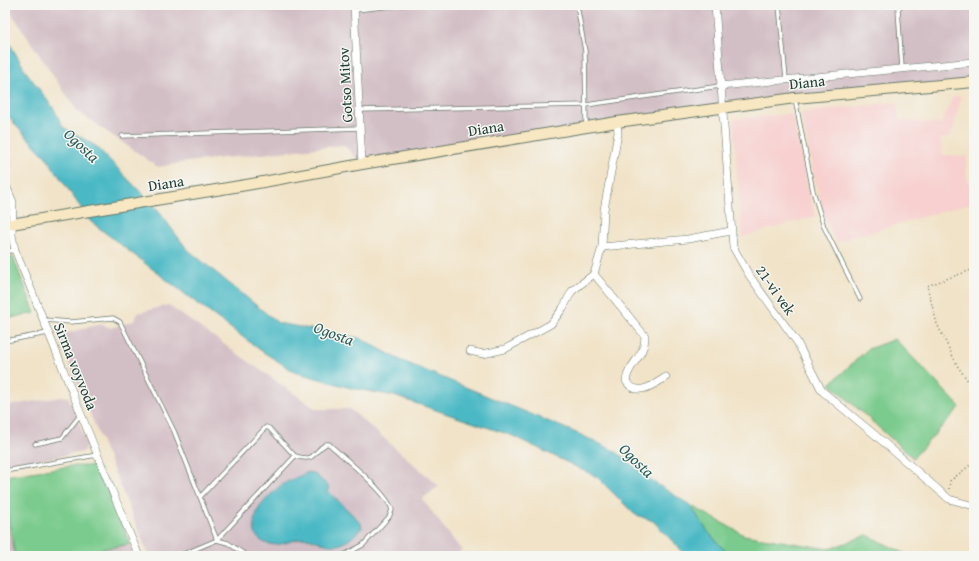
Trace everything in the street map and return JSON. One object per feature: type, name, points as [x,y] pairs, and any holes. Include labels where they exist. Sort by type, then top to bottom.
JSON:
[{"type":"main road","name":"Diana","points":[[8,225],[617,122],[795,98],[974,82]]},
{"type":"street","name":"21-vi vek","points":[[715,5],[733,247],[749,275],[797,342],[822,391],[949,499],[974,506]]},
{"type":"street","name":"Gotso Mitov","points":[[354,8],[362,164]]},
{"type":"street","name":"Diana","points":[[720,86],[974,62]]},
{"type":"street","points":[[470,351],[483,354],[505,349],[550,324],[563,308],[572,291],[594,274],[602,247],[604,210],[618,134],[617,122]]},
{"type":"street","name":"Sirma voyvoda","points":[[5,183],[13,202],[14,211],[8,225],[15,250],[139,556]]},
{"type":"street","points":[[602,247],[688,240],[731,231]]},
{"type":"street","points":[[594,274],[645,336],[644,348],[626,375],[626,381],[629,386],[636,389],[642,389],[651,386],[666,377]]},
{"type":"lane","points":[[577,5],[585,51],[586,127]]},
{"type":"lane","points":[[779,5],[786,80]]},
{"type":"lane","points":[[902,5],[898,9],[902,69]]},
{"type":"lane","points":[[354,8],[402,6]]},
{"type":"lane","points":[[360,110],[586,105],[720,86]]},
{"type":"lane","points":[[795,98],[815,198],[824,227],[860,298]]},
{"type":"lane","points":[[122,136],[360,128]]},
{"type":"lane","points":[[5,252],[15,250]]},
{"type":"lane","points":[[44,320],[71,322],[113,318],[120,322],[174,432],[217,540]]},
{"type":"lane","points":[[5,341],[49,333]]},
{"type":"lane","points":[[35,444],[62,438],[82,413]]},
{"type":"lane","points":[[200,497],[266,427],[269,428],[294,456],[305,459],[311,458],[323,446],[329,444],[364,475],[391,506],[391,514],[389,517],[363,545],[342,556]]},
{"type":"lane","points":[[5,471],[97,455]]},
{"type":"lane","points":[[179,556],[217,540],[294,456]]},
{"type":"lane","points":[[217,540],[228,543],[247,556]]},
{"type":"lane","points":[[297,556],[309,554],[319,556]]},
{"type":"path","points":[[974,269],[927,286],[937,324],[958,367],[974,389]]},
{"type":"path","points":[[949,499],[950,481],[974,462]]},
{"type":"shaded area","points":[[6,5],[974,5],[974,82],[795,98],[362,164],[344,145],[187,162],[158,167],[77,111]]},
{"type":"shaded area","points":[[961,96],[951,136],[940,139],[943,155],[967,156],[966,175],[974,202],[837,242],[826,222],[801,113],[897,102],[899,120],[941,124],[953,97]]},
{"type":"shaded area","points":[[792,114],[809,195],[816,216],[742,237],[733,119]]},
{"type":"shaded area","points":[[168,305],[316,409],[350,409],[439,486],[422,499],[462,551],[453,556],[149,556],[58,336],[100,324],[111,328],[134,321],[138,313]]},
{"type":"shaded area","points":[[68,396],[87,444],[83,452],[5,467],[5,406]]},
{"type":"shaded area","points":[[5,502],[15,556],[5,556]]},
{"type":"shaded area","points":[[130,544],[135,556],[62,556]]},
{"type":"green space","points":[[13,257],[35,313],[5,319],[5,258]]},
{"type":"green space","points":[[895,339],[960,407],[913,458],[830,384],[868,349]]},
{"type":"green space","points":[[71,466],[94,466],[100,470],[130,544],[62,556],[15,556],[5,502],[5,476]]},
{"type":"green space","points":[[690,505],[744,535],[829,549],[867,535],[910,556],[730,556],[708,532]]},
{"type":"water","name":"Ogosta","points":[[5,36],[27,73],[54,109],[63,127],[96,146],[157,209],[187,249],[278,323],[360,338],[400,360],[579,434],[615,451],[652,481],[690,505],[708,532],[730,556],[687,556],[653,521],[634,514],[597,477],[513,436],[394,396],[351,388],[295,372],[263,352],[90,221],[46,157],[17,127],[5,111]]},
{"type":"water","points":[[308,472],[315,474],[330,488],[328,491],[361,523],[362,528],[349,540],[344,543],[334,545],[305,538],[273,545],[263,542],[256,535],[254,530],[258,510],[279,487],[286,482]]}]
